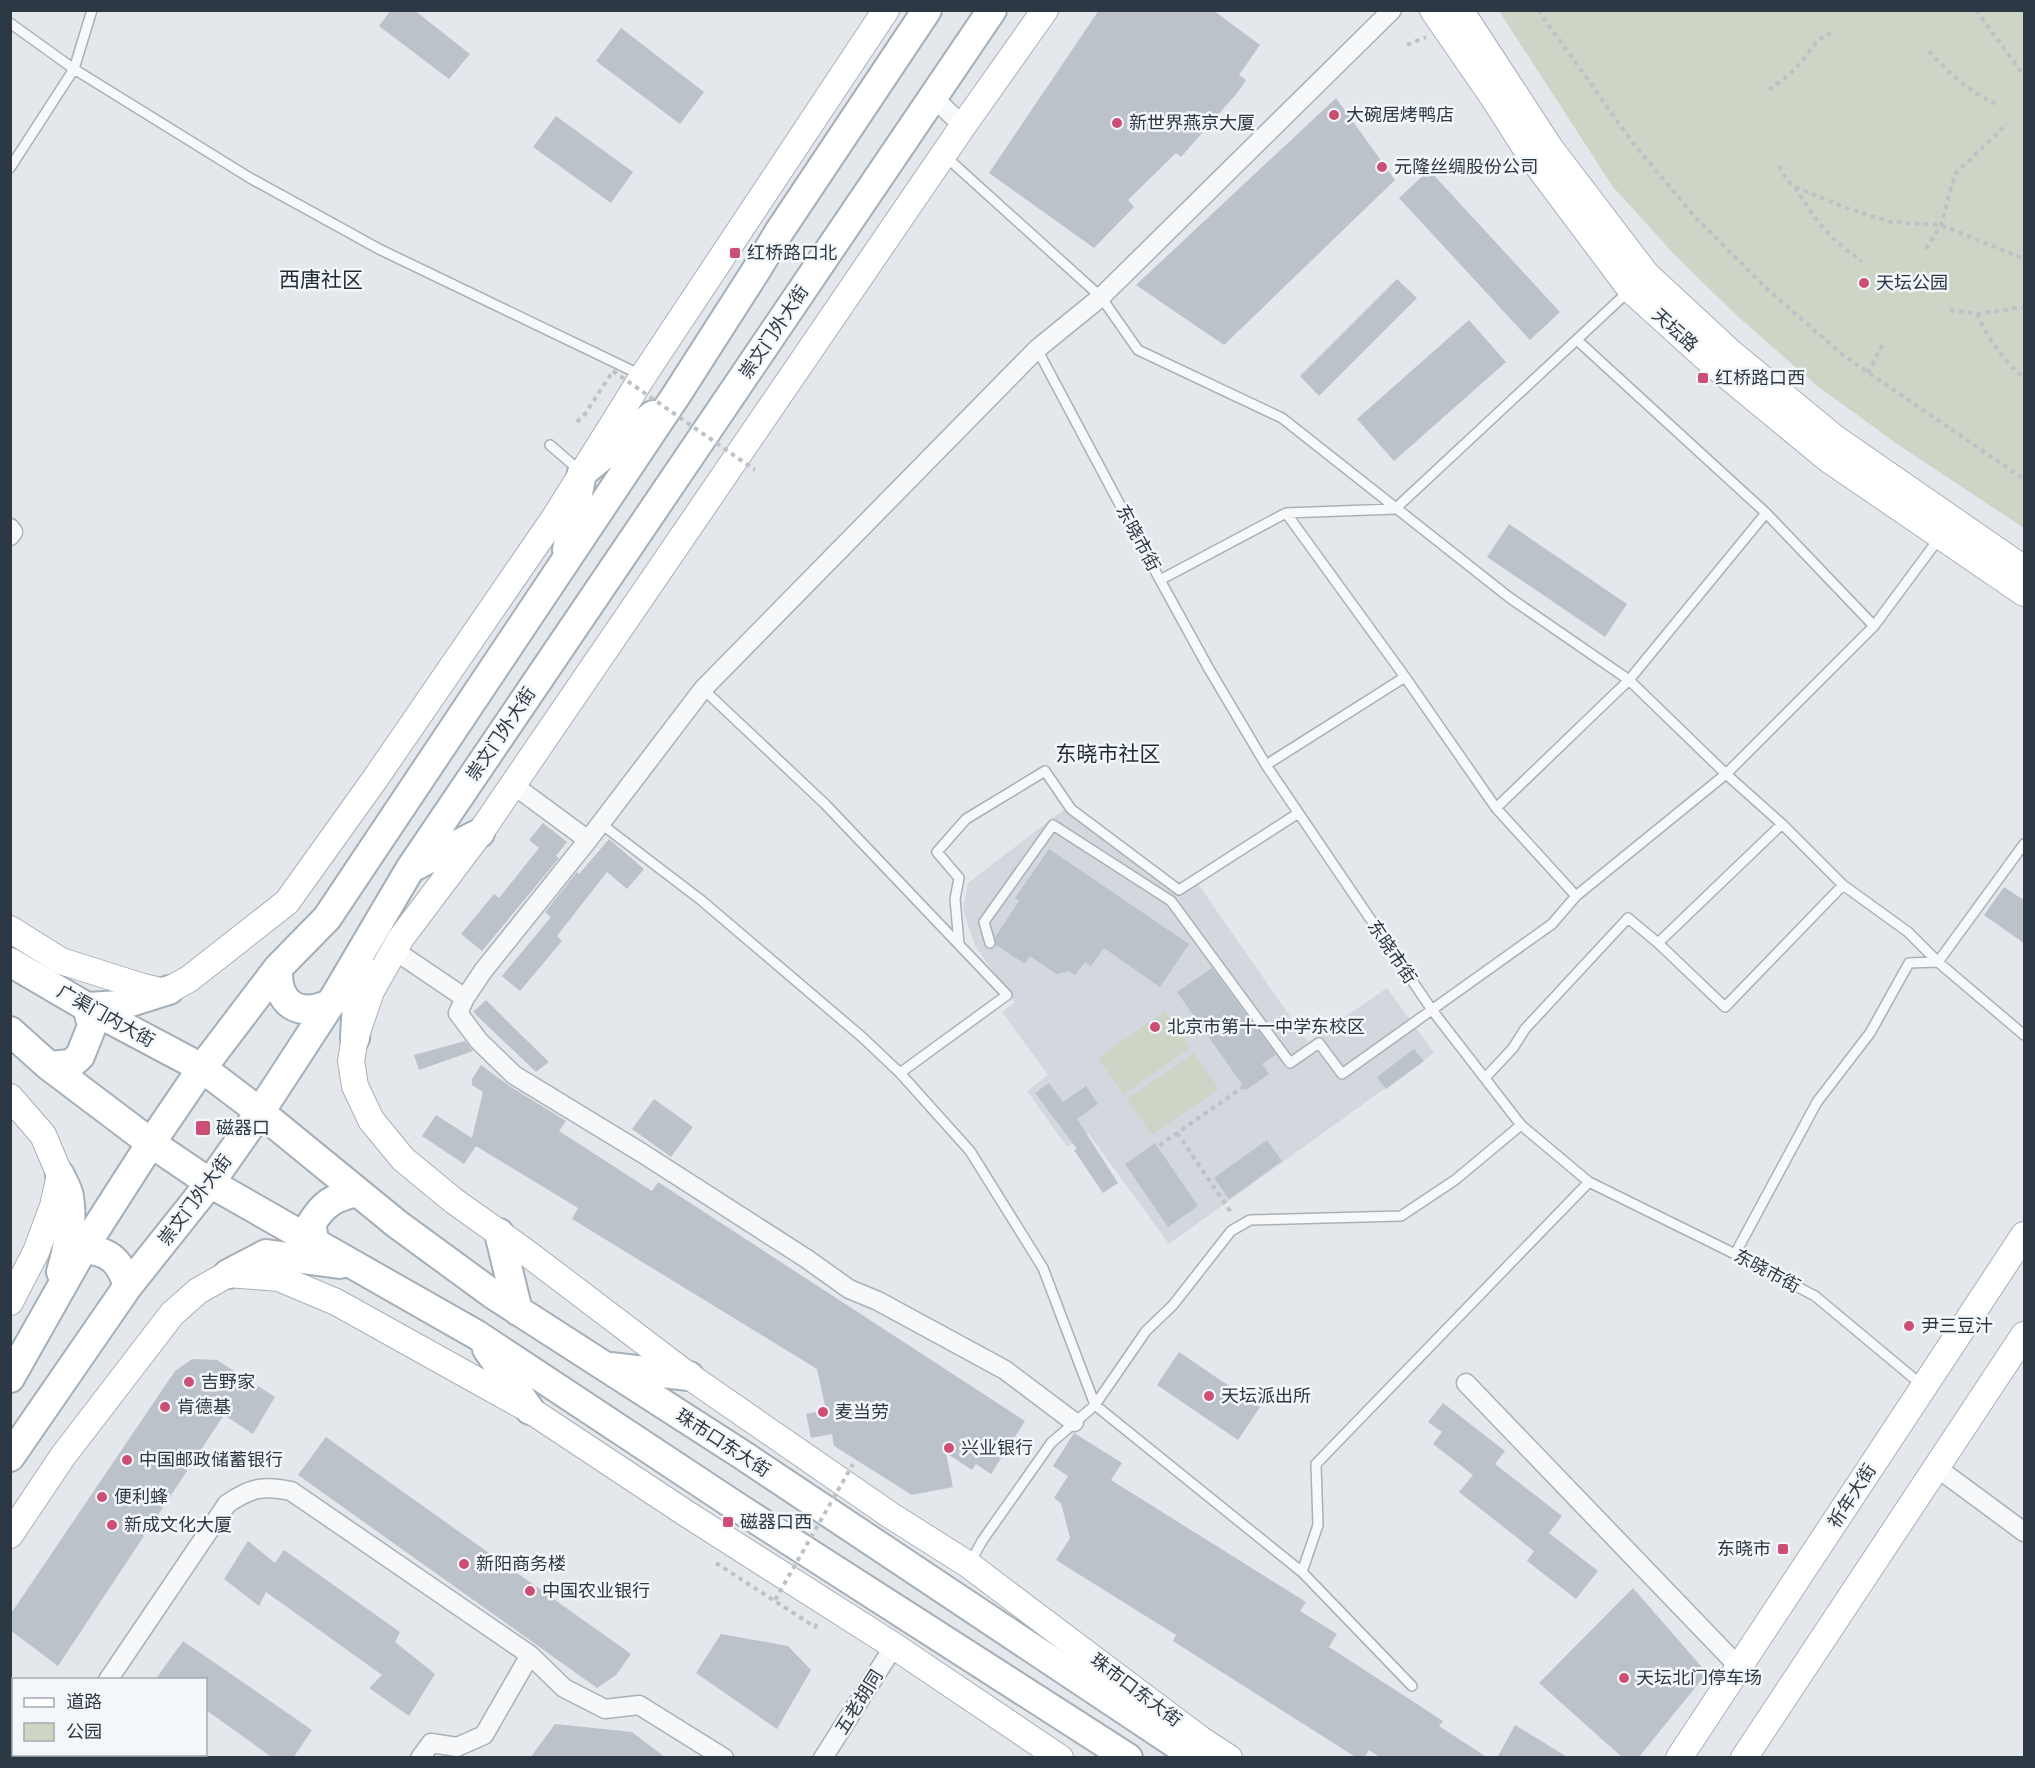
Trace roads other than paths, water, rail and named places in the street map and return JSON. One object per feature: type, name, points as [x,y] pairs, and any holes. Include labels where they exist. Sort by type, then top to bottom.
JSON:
[{"type":"main road","points":[[10,1378],[83,1249],[151,1143],[202,1068],[278,968],[327,918],[677,394],[779,232],[927,10]]},
{"type":"main road","name":"崇文门外大街","points":[[10,1457],[128,1286],[210,1183],[260,1112],[332,1003],[359,953],[410,869],[992,10]]},
{"type":"main road","points":[[566,560],[582,473],[677,394]]},
{"type":"main road","points":[[410,869],[480,832]]},
{"type":"main road","points":[[355,1038],[359,953]]},
{"type":"main road","name":"广渠门内大街","points":[[10,962],[87,1007],[202,1068],[260,1112]]},
{"type":"main road","points":[[278,968],[278,985],[283,998],[288,1003],[304,1009],[313,1009],[332,1003]]},
{"type":"main road","points":[[49,1066],[71,1064],[80,1056],[92,1026],[87,1007],[121,1005],[169,990]]},
{"type":"main road","points":[[10,1031],[49,1066],[151,1143],[210,1183],[477,1335],[737,1507],[1128,1758]]},
{"type":"main road","name":"珠市口东大街","points":[[260,1112],[397,1224],[518,1311],[605,1366],[1197,1758]]},
{"type":"main road","points":[[48,1311],[66,1258],[70,1219],[69,1196],[60,1174]]},
{"type":"main road","points":[[315,1244],[312,1224],[320,1209],[338,1197],[357,1192]]},
{"type":"main road","points":[[499,1233],[518,1311]]},
{"type":"main road","points":[[83,1249],[99,1250],[110,1255],[123,1270],[128,1286]]},
{"type":"main road","points":[[228,1274],[266,1254],[354,1266]]},
{"type":"main road","points":[[477,1335],[530,1410]]},
{"type":"main road","points":[[605,1366],[689,1376]]},
{"type":"street","points":[[10,929],[61,961],[160,991],[169,990],[189,979],[287,902],[555,518],[643,376],[886,10]]},
{"type":"street","name":"崇文门外大街","points":[[355,1038],[371,991],[401,938],[480,832],[963,126],[1045,10]]},
{"type":"street","points":[[1074,1422],[1005,1370],[878,1301],[849,1290],[807,1259],[642,1153],[514,1075],[478,1041],[458,1013],[483,971],[588,840],[703,689],[1037,349],[1101,297],[1392,10]]},
{"type":"street","name":"天坛路","points":[[1433,10],[1532,158],[1630,290],[1714,365],[1828,459],[2025,593]]},
{"type":"street","name":"天坛路","points":[[1460,10],[1550,148],[1646,274],[1730,352],[1836,439],[2025,568]]},
{"type":"street","points":[[933,97],[963,126]]},
{"type":"street","points":[[512,784],[588,840]]},
{"type":"street","points":[[394,950],[465,998]]},
{"type":"street","name":"珠市口东大街","points":[[355,1038],[351,1061],[355,1086],[371,1120],[403,1159],[454,1201],[689,1376],[890,1515],[969,1565],[1200,1739],[1229,1758]]},
{"type":"street","points":[[10,1097],[43,1135],[60,1174],[53,1206],[36,1252],[10,1302]]},
{"type":"street","name":"祈年大街","points":[[1679,1758],[2025,1235]]},
{"type":"street","points":[[10,1535],[63,1456],[172,1314],[198,1291],[228,1274],[279,1278],[336,1302],[530,1410],[687,1514],[894,1646],[1060,1758]]},
{"type":"street","points":[[1743,1758],[2025,1335]]},
{"type":"street","points":[[1466,1383],[1739,1667]]},
{"type":"street","points":[[1936,1467],[2025,1532]]},
{"type":"street","points":[[109,1678],[227,1504],[242,1494],[269,1486],[291,1491],[530,1655],[564,1688],[605,1709],[639,1705],[724,1758]]},
{"type":"street","name":"五老胡同","points":[[824,1758],[894,1646]]},
{"type":"street","points":[[420,1758],[431,1743],[458,1747],[483,1735],[530,1655]]},
{"type":"lane","points":[[10,168],[74,69],[92,10]]},
{"type":"lane","points":[[10,23],[74,69],[250,178],[379,249],[643,376]]},
{"type":"lane","points":[[944,155],[1101,297],[1138,350],[1282,418],[1510,598],[1629,680],[1726,774],[1782,824],[1842,885],[1908,932],[1938,962],[2025,1035]]},
{"type":"lane","points":[[1160,580],[1286,513],[1395,509],[1630,290]]},
{"type":"lane","points":[[1577,340],[1766,513],[1874,626]]},
{"type":"lane","name":"东晓市街","points":[[1037,349],[1160,580],[1266,765],[1297,814],[1432,1010],[1521,1125],[1589,1182],[1815,1296],[1924,1387]]},
{"type":"lane","points":[[550,445],[582,473]]},
{"type":"lane","points":[[1286,513],[1405,677],[1496,808],[1576,896]]},
{"type":"lane","points":[[1496,808],[1629,680],[1766,513]]},
{"type":"lane","points":[[990,944],[984,922],[1053,825],[1171,901],[1290,1064],[1319,1042],[1342,1074],[1552,924],[1576,896],[1726,774],[1874,626],[1940,537]]},
{"type":"lane","points":[[1266,765],[1405,677]]},
{"type":"lane","points":[[703,689],[825,804],[1007,995],[900,1073]]},
{"type":"lane","points":[[959,944],[955,898],[959,878],[937,852],[966,819],[1046,771],[1071,809],[1179,890]]},
{"type":"lane","points":[[1171,901],[1179,890],[1297,814]]},
{"type":"lane","points":[[600,823],[701,900],[862,1037],[900,1073],[970,1151],[1043,1268],[1095,1405],[1302,1572],[1412,1686]]},
{"type":"lane","points":[[1658,943],[1782,824]]},
{"type":"lane","points":[[1938,962],[2025,844]]},
{"type":"lane","points":[[1485,1078],[1513,1048],[1525,1029],[1628,918],[1658,943],[1725,1007],[1842,885]]},
{"type":"lane","points":[[1735,1254],[1817,1102],[1870,1033],[1909,963],[1938,962]]},
{"type":"lane","points":[[969,1565],[982,1541],[1051,1443],[1095,1405],[1146,1331],[1173,1305],[1231,1231],[1250,1220],[1401,1216],[1455,1180],[1521,1125]]},
{"type":"lane","points":[[1302,1572],[1318,1525],[1316,1464],[1589,1182]]},
{"type":"place","name":"大碗居烤鸭店","points":[[1334,115]]},
{"type":"place","name":"新世界燕京大厦","points":[[1117,123]]},
{"type":"place","name":"元隆丝绸股份公司","points":[[1382,167]]},
{"type":"place","name":"红桥路口北","points":[[735,253]]},
{"type":"place","name":"天坛公园","points":[[1864,283]]},
{"type":"place","name":"红桥路口西","points":[[1703,378]]},
{"type":"place","name":"北京市第十一中学东校区","points":[[1155,1027]]},
{"type":"place","name":"磁器口","points":[[203,1128]]},
{"type":"place","name":"尹三豆汁","points":[[1909,1326]]},
{"type":"place","name":"吉野家","points":[[189,1382]]},
{"type":"place","name":"天坛派出所","points":[[1209,1396]]},
{"type":"place","name":"肯德基","points":[[165,1407]]},
{"type":"place","name":"麦当劳","points":[[823,1412]]},
{"type":"place","name":"兴业银行","points":[[949,1448]]},
{"type":"place","name":"中国邮政储蓄银行","points":[[127,1460]]},
{"type":"place","name":"便利蜂","points":[[102,1497]]},
{"type":"place","name":"磁器口西","points":[[728,1522]]},
{"type":"place","name":"新成文化大厦","points":[[112,1525]]},
{"type":"place","name":"东晓市","points":[[1783,1549]]},
{"type":"place","name":"新阳商务楼","points":[[464,1564]]},
{"type":"place","name":"中国农业银行","points":[[530,1591]]},
{"type":"place","name":"天坛北门停车场","points":[[1624,1678]]},
{"type":"district","name":"西唐社区","points":[[321,280]]},
{"type":"district","name":"东晓市社区","points":[[1108,754]]}]
